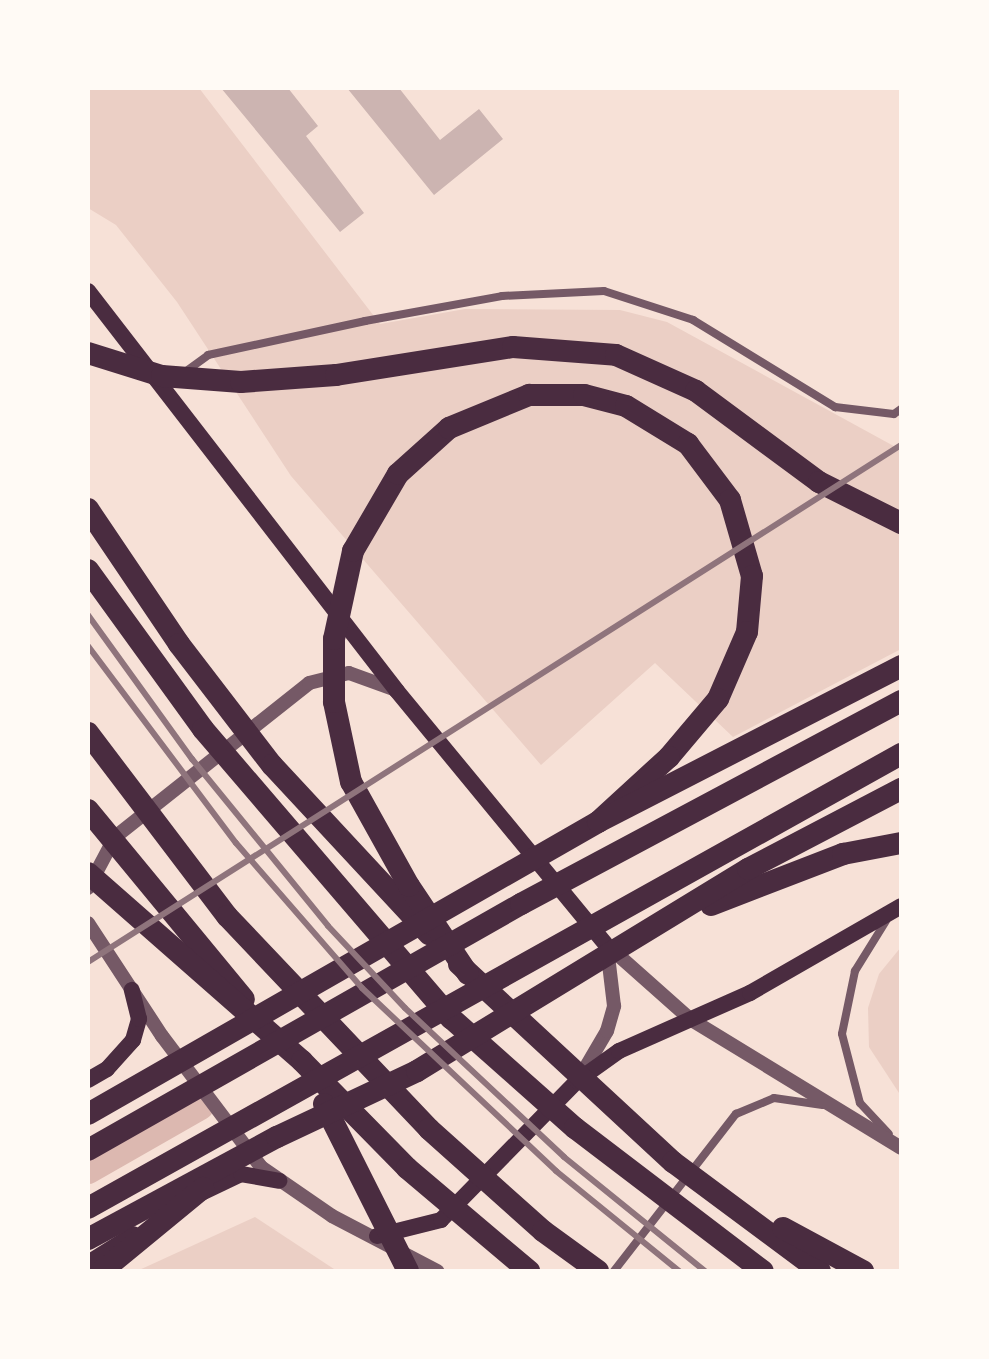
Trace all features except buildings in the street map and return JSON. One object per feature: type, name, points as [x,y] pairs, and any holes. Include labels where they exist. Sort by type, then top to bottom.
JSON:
[{"type":"highway","points":[[88,353],[162,376],[241,382],[336,375],[513,347],[616,355],[696,391],[819,482],[901,523]]},
{"type":"highway","points":[[468,974],[409,886],[351,782],[334,702],[334,639],[353,551],[373,508],[398,474],[449,428],[529,395],[559,392],[616,402],[663,424],[688,444],[730,500],[752,576],[747,632],[718,699],[669,757],[598,822]]},
{"type":"highway","points":[[88,509],[179,644],[272,765],[468,974],[673,1162],[820,1271]]},
{"type":"highway","points":[[88,570],[203,729],[451,1018],[575,1128],[763,1271]]},
{"type":"highway","points":[[88,1114],[598,822],[901,666]]},
{"type":"highway","points":[[88,1150],[521,904],[901,701]]},
{"type":"highway","points":[[88,733],[227,916],[429,1129],[543,1231],[598,1271]]},
{"type":"highway","points":[[88,1208],[901,754]]},
{"type":"highway","points":[[88,1239],[277,1137],[417,1071],[615,943],[901,789]]},
{"type":"highway","points":[[88,810],[269,1031]]},
{"type":"highway","points":[[615,943],[771,878],[843,854],[901,843]]},
{"type":"highway","points":[[88,873],[302,1061],[407,1168],[529,1271]]},
{"type":"highway","points":[[302,1061],[408,1271]]},
{"type":"highway","points":[[629,1121],[790,1232],[863,1271]]},
{"type":"highway","points":[[102,1271],[169,1213],[277,1137]]},
{"type":"main road","points":[[88,291],[397,691],[615,943]]},
{"type":"main road","points":[[377,1236],[425,1228],[455,1210],[577,1081],[619,1051],[750,993],[899,907]]},
{"type":"main road","points":[[88,1080],[107,1069],[133,1040],[139,1019],[132,990]]},
{"type":"main road","points":[[88,1263],[224,1180],[252,1174],[279,1181]]},
{"type":"street","points":[[161,389],[208,355],[502,296],[604,291],[693,320],[835,407],[894,414],[901,409]]},
{"type":"street","points":[[88,888],[115,837],[309,683],[349,673],[397,691]]},
{"type":"street","points":[[899,907],[876,931],[855,971],[842,1034],[860,1103],[901,1147]]},
{"type":"street","points":[[88,923],[246,1151],[279,1181],[342,1222],[377,1236],[437,1271]]},
{"type":"street","points":[[615,943],[690,1019],[827,1106],[901,1147]]},
{"type":"street","points":[[577,1081],[607,1031],[614,1006],[612,962],[615,943]]},
{"type":"street","points":[[614,1271],[736,1114],[774,1098],[827,1106]]},
{"type":"shaded area","points":[[88,88],[199,88],[380,324],[465,309],[620,310],[667,322],[901,450],[901,649],[733,737],[655,663],[541,765],[291,476],[177,302],[116,225],[88,208]]},
{"type":"shaded area","points":[[901,947],[901,1096],[869,1047],[868,1008],[879,974]]},
{"type":"shaded area","points":[[255,1217],[337,1271],[137,1271]]},
{"type":"waterway","points":[[88,1170],[200,1106]]},
{"type":"railway","points":[[88,962],[901,445]]},
{"type":"railway","points":[[88,615],[192,759],[328,926],[405,1008],[564,1157],[705,1271]]},
{"type":"railway","points":[[88,646],[236,843],[362,988],[556,1171],[679,1271]]}]
